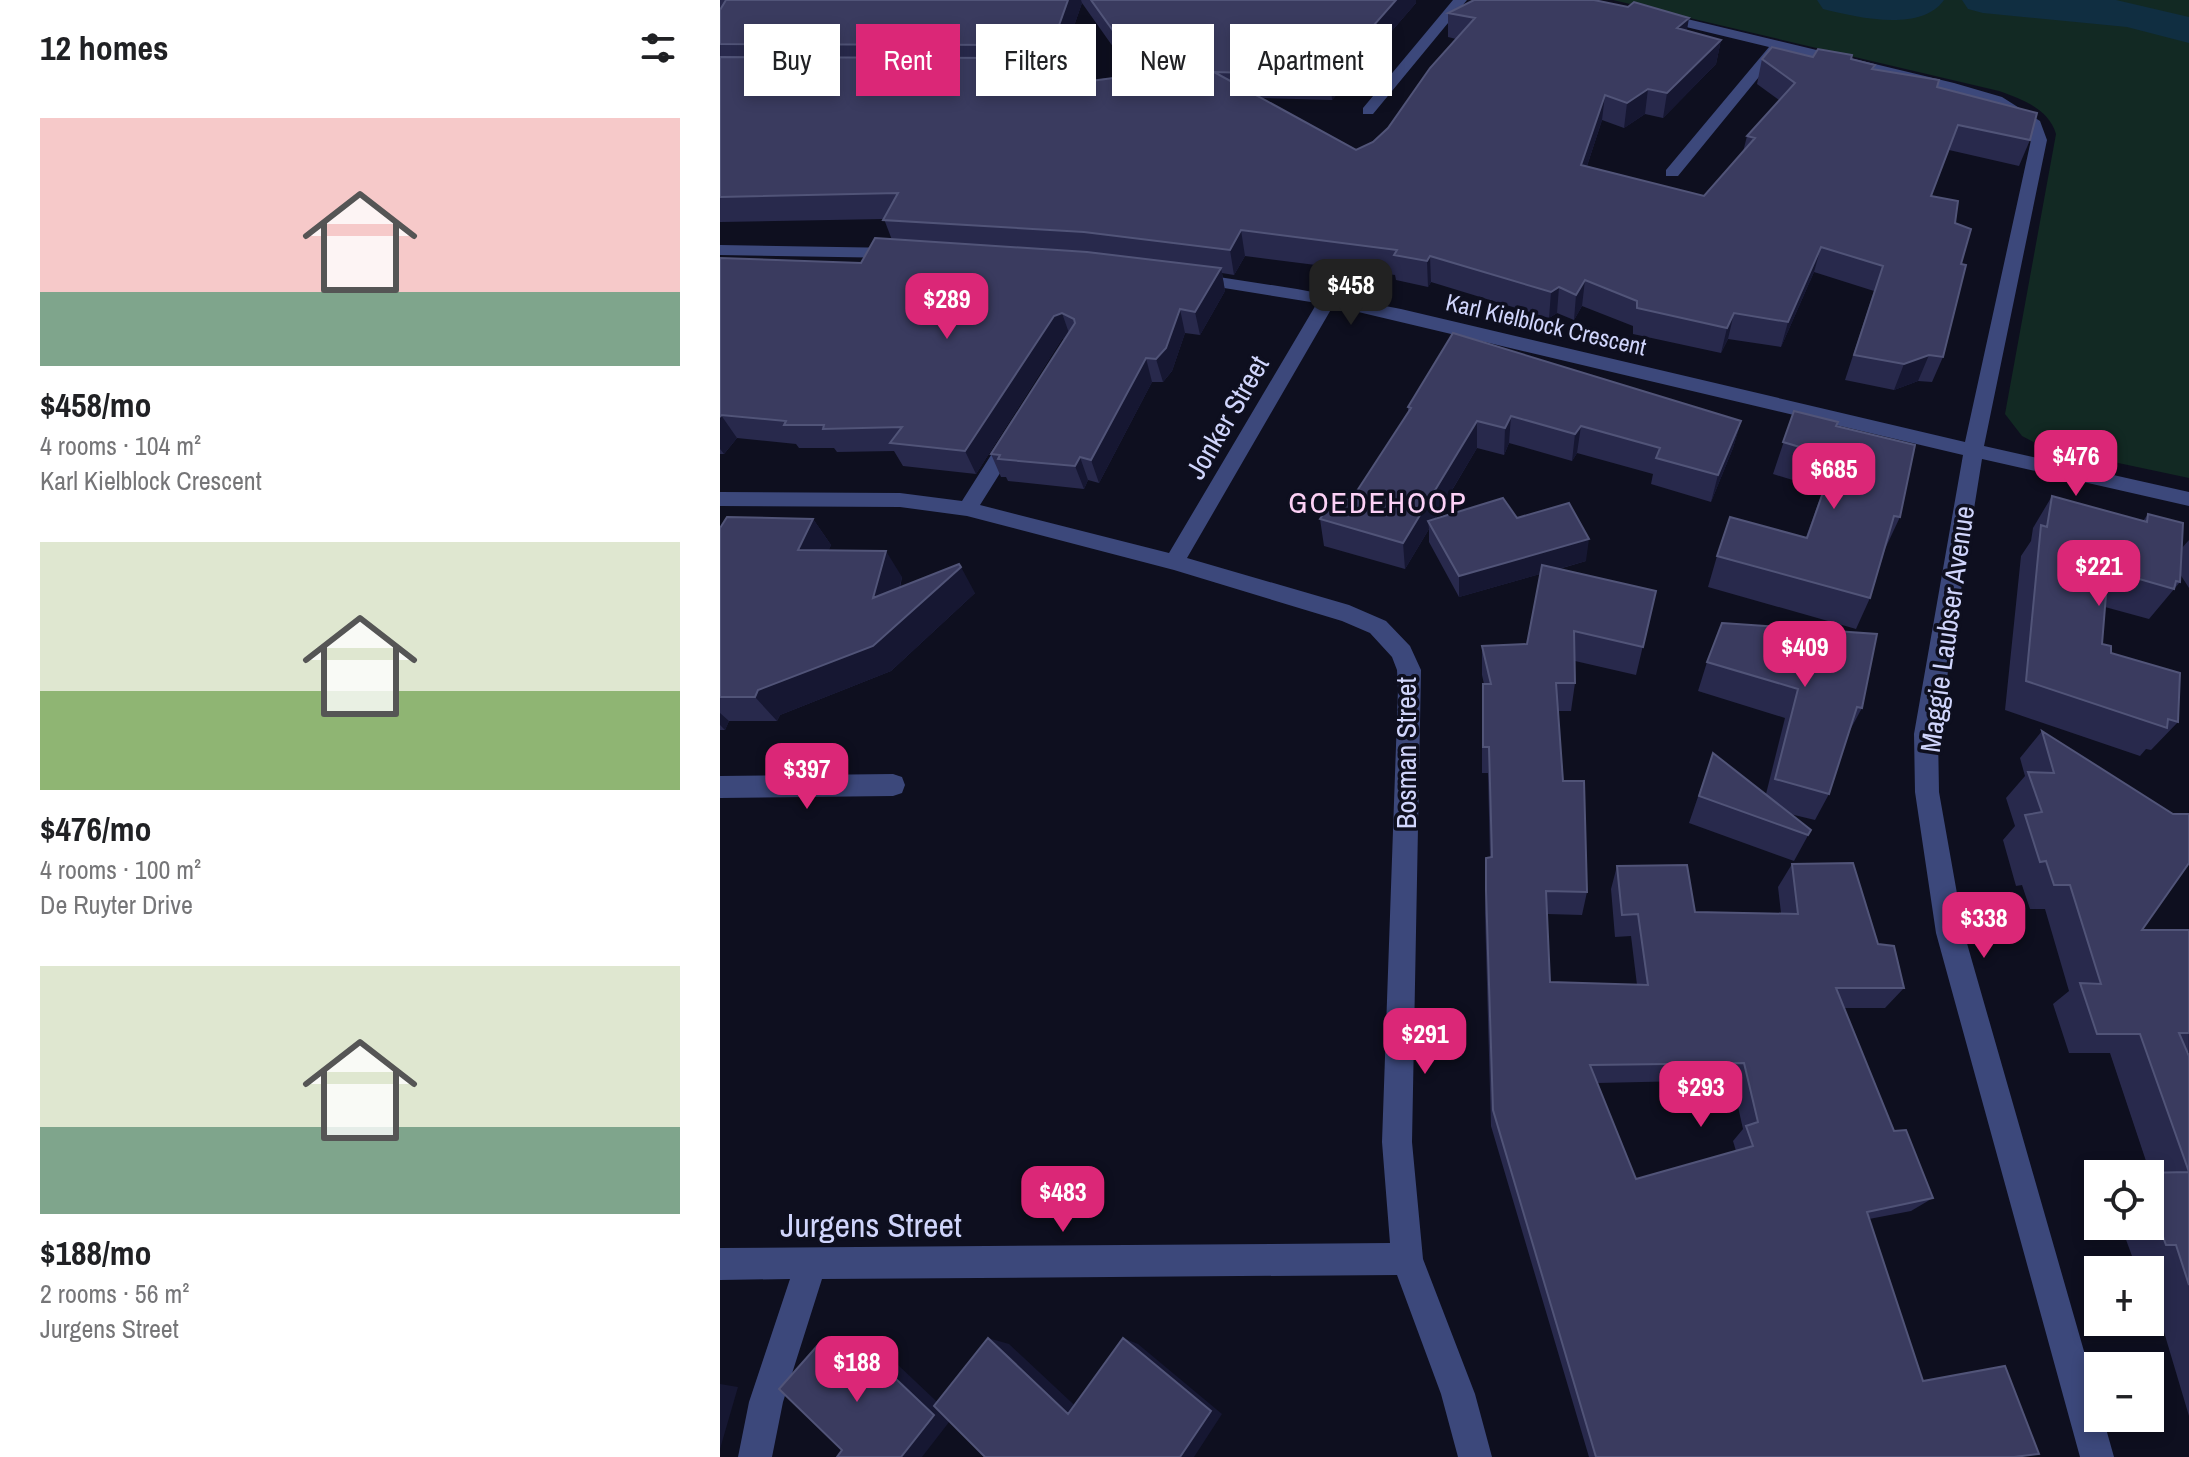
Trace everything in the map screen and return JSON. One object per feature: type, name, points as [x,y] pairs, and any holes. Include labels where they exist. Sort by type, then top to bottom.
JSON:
[{"type":"street","points":[[1368,111],[1460,0]]},
{"type":"street","points":[[1647,13],[1779,43],[1672,173]]},
{"type":"street","name":"Maggie Laubser Avenue","points":[[1779,43],[1997,100],[2020,111],[2035,124],[2039,140],[1973,453],[1926,734],[1927,792],[1950,933],[2097,1457]]},
{"type":"street","points":[[720,250],[918,254]]},
{"type":"street","name":"Karl Kielblock Crescent","points":[[1170,275],[1328,300],[1461,329],[1973,453],[2189,499]]},
{"type":"street","name":"Jonker Street","points":[[1174,562],[1328,300]]},
{"type":"street","points":[[967,509],[1023,421]]},
{"type":"street","name":"Bosman Street","points":[[720,499],[900,500],[967,509],[1174,562],[1364,620],[1390,637],[1402,652],[1409,670],[1397,1142],[1407,1259],[1458,1394],[1475,1457]]},
{"type":"street","points":[[720,787],[893,785]]},
{"type":"street","name":"Jurgens Street","points":[[720,1264],[1407,1259]]},
{"type":"street","points":[[755,1457],[766,1402],[811,1263]]},
{"type":"green space","points":[[1613,0],[2189,0],[2189,478],[2043,447],[2022,436],[2005,414],[2056,134],[2041,112],[1999,91]]},
{"type":"building","points":[[726,0],[1068,0],[1059,24],[976,24],[976,45],[960,45],[960,24],[856,24],[856,44],[840,44],[840,24],[744,24],[744,44],[720,44],[720,10]]},
{"type":"building","points":[[1091,0],[1396,0],[1375,24],[1230,24],[1230,72],[1214,72],[1214,24],[1112,24],[1112,29]]},
{"type":"building","points":[[1474,0],[1594,0],[1628,7],[1634,2],[1689,18],[1677,28],[1721,40],[1667,93],[1648,89],[1627,103],[1605,95],[1581,165],[1704,196],[1755,138],[1747,136],[1795,83],[1762,59],[1772,47],[1813,57],[1818,49],[1852,55],[1851,59],[1875,65],[1872,69],[1939,80],[1937,87],[2037,113],[2030,140],[1958,125],[1931,196],[1958,201],[1955,223],[1971,229],[1961,264],[1966,265],[1943,357],[1929,355],[1904,364],[1854,355],[1883,266],[1821,247],[1788,322],[1734,313],[1727,328],[1637,308],[1637,301],[1585,280],[1576,295],[1559,287],[1551,292],[1430,256],[1427,261],[1394,255],[1397,250],[1241,230],[1230,250],[1084,232],[883,220],[898,193],[720,197],[720,57],[744,57],[744,96],[840,96],[840,57],[856,57],[856,96],[960,96],[960,58],[976,58],[976,96],[1096,96],[1096,80],[1112,78],[1112,96],[1214,96],[1214,72],[1230,81],[1230,96],[1258,96],[1356,150],[1373,142],[1388,128],[1430,68],[1475,18],[1448,13]]},
{"type":"building","points":[[875,238],[1087,252],[1221,268],[1195,312],[1180,309],[1166,348],[1156,359],[1146,358],[1091,460],[1080,457],[1075,466],[998,459],[1000,455],[991,454],[1075,323],[1074,319],[1062,313],[1054,316],[965,451],[890,443],[902,427],[823,429],[824,425],[784,425],[786,421],[720,417],[720,258],[861,263]]},
{"type":"building","points":[[1453,333],[1741,421],[1718,475],[1656,458],[1660,448],[1581,426],[1575,434],[1511,416],[1505,428],[1477,421],[1403,543],[1320,519],[1338,492],[1355,494],[1411,408],[1408,407]]},
{"type":"building","points":[[1794,411],[1838,422],[1836,426],[1915,445],[1900,517],[1894,516],[1870,598],[1717,556],[1730,517],[1807,538],[1834,461],[1819,457],[1820,453],[1783,442]]},
{"type":"building","points":[[2052,496],[2147,522],[2148,514],[2183,523],[2180,582],[2176,581],[2174,589],[2108,570],[2102,644],[2111,646],[2111,653],[2180,673],[2178,722],[2168,719],[2167,728],[2026,681],[2041,525],[2047,527]]},
{"type":"building","points":[[1503,498],[1517,518],[1569,503],[1589,539],[1459,576],[1428,521]]},
{"type":"building","points":[[727,517],[813,519],[798,550],[886,551],[873,598],[959,564],[961,567],[873,646],[758,690],[755,697],[720,697],[720,528]]},
{"type":"building","points":[[1542,565],[1656,591],[1643,647],[1574,631],[1575,683],[1556,683],[1563,781],[1584,781],[1587,892],[1546,891],[1550,982],[1648,985],[1638,914],[1622,915],[1617,866],[1687,865],[1695,912],[1798,914],[1792,864],[1853,863],[1878,944],[1894,946],[1904,988],[1836,988],[1894,1131],[1906,1130],[1933,1198],[1867,1212],[1923,1381],[2005,1366],[2039,1454],[2014,1457],[1596,1457],[1493,1110],[1486,890],[1486,858],[1492,857],[1489,747],[1483,747],[1483,684],[1491,684],[1482,646],[1527,644]],"holes":[[[1744,1063],[1758,1122],[1746,1126],[1753,1146],[1636,1179],[1590,1065]]]},
{"type":"building","points":[[1722,623],[1877,634],[1862,708],[1857,707],[1829,794],[1775,779],[1798,689],[1707,662]]},
{"type":"building","points":[[2042,731],[2173,814],[2189,814],[2189,863],[2142,930],[2189,930],[2189,1033],[2179,1033],[2189,1056],[2189,1172],[2140,1034],[2097,1034],[2080,983],[2101,984],[2070,885],[2054,885],[2046,861],[2040,862],[2025,815],[2042,812],[2028,772],[2054,773]]},
{"type":"building","points":[[1713,753],[1811,830],[1808,835],[1699,796]]},
{"type":"building","points":[[2189,1172],[2189,1285],[2176,1245],[2166,1245],[2164,1240],[2164,1173]]},
{"type":"building","points":[[988,1338],[1068,1414],[1123,1338],[1211,1411],[1180,1457],[985,1457],[934,1406]]},
{"type":"building","points":[[857,1342],[934,1415],[901,1457],[837,1457],[842,1450],[779,1389],[818,1345],[837,1364]]},
{"type":"waterway","points":[[1838,0],[1881,7],[1903,6],[1923,0]]},
{"type":"waterway","points":[[1983,0],[2129,14],[2189,30]]},
{"type":"district","name":"GOEDEHOOP","points":[[1378,503]]}]
